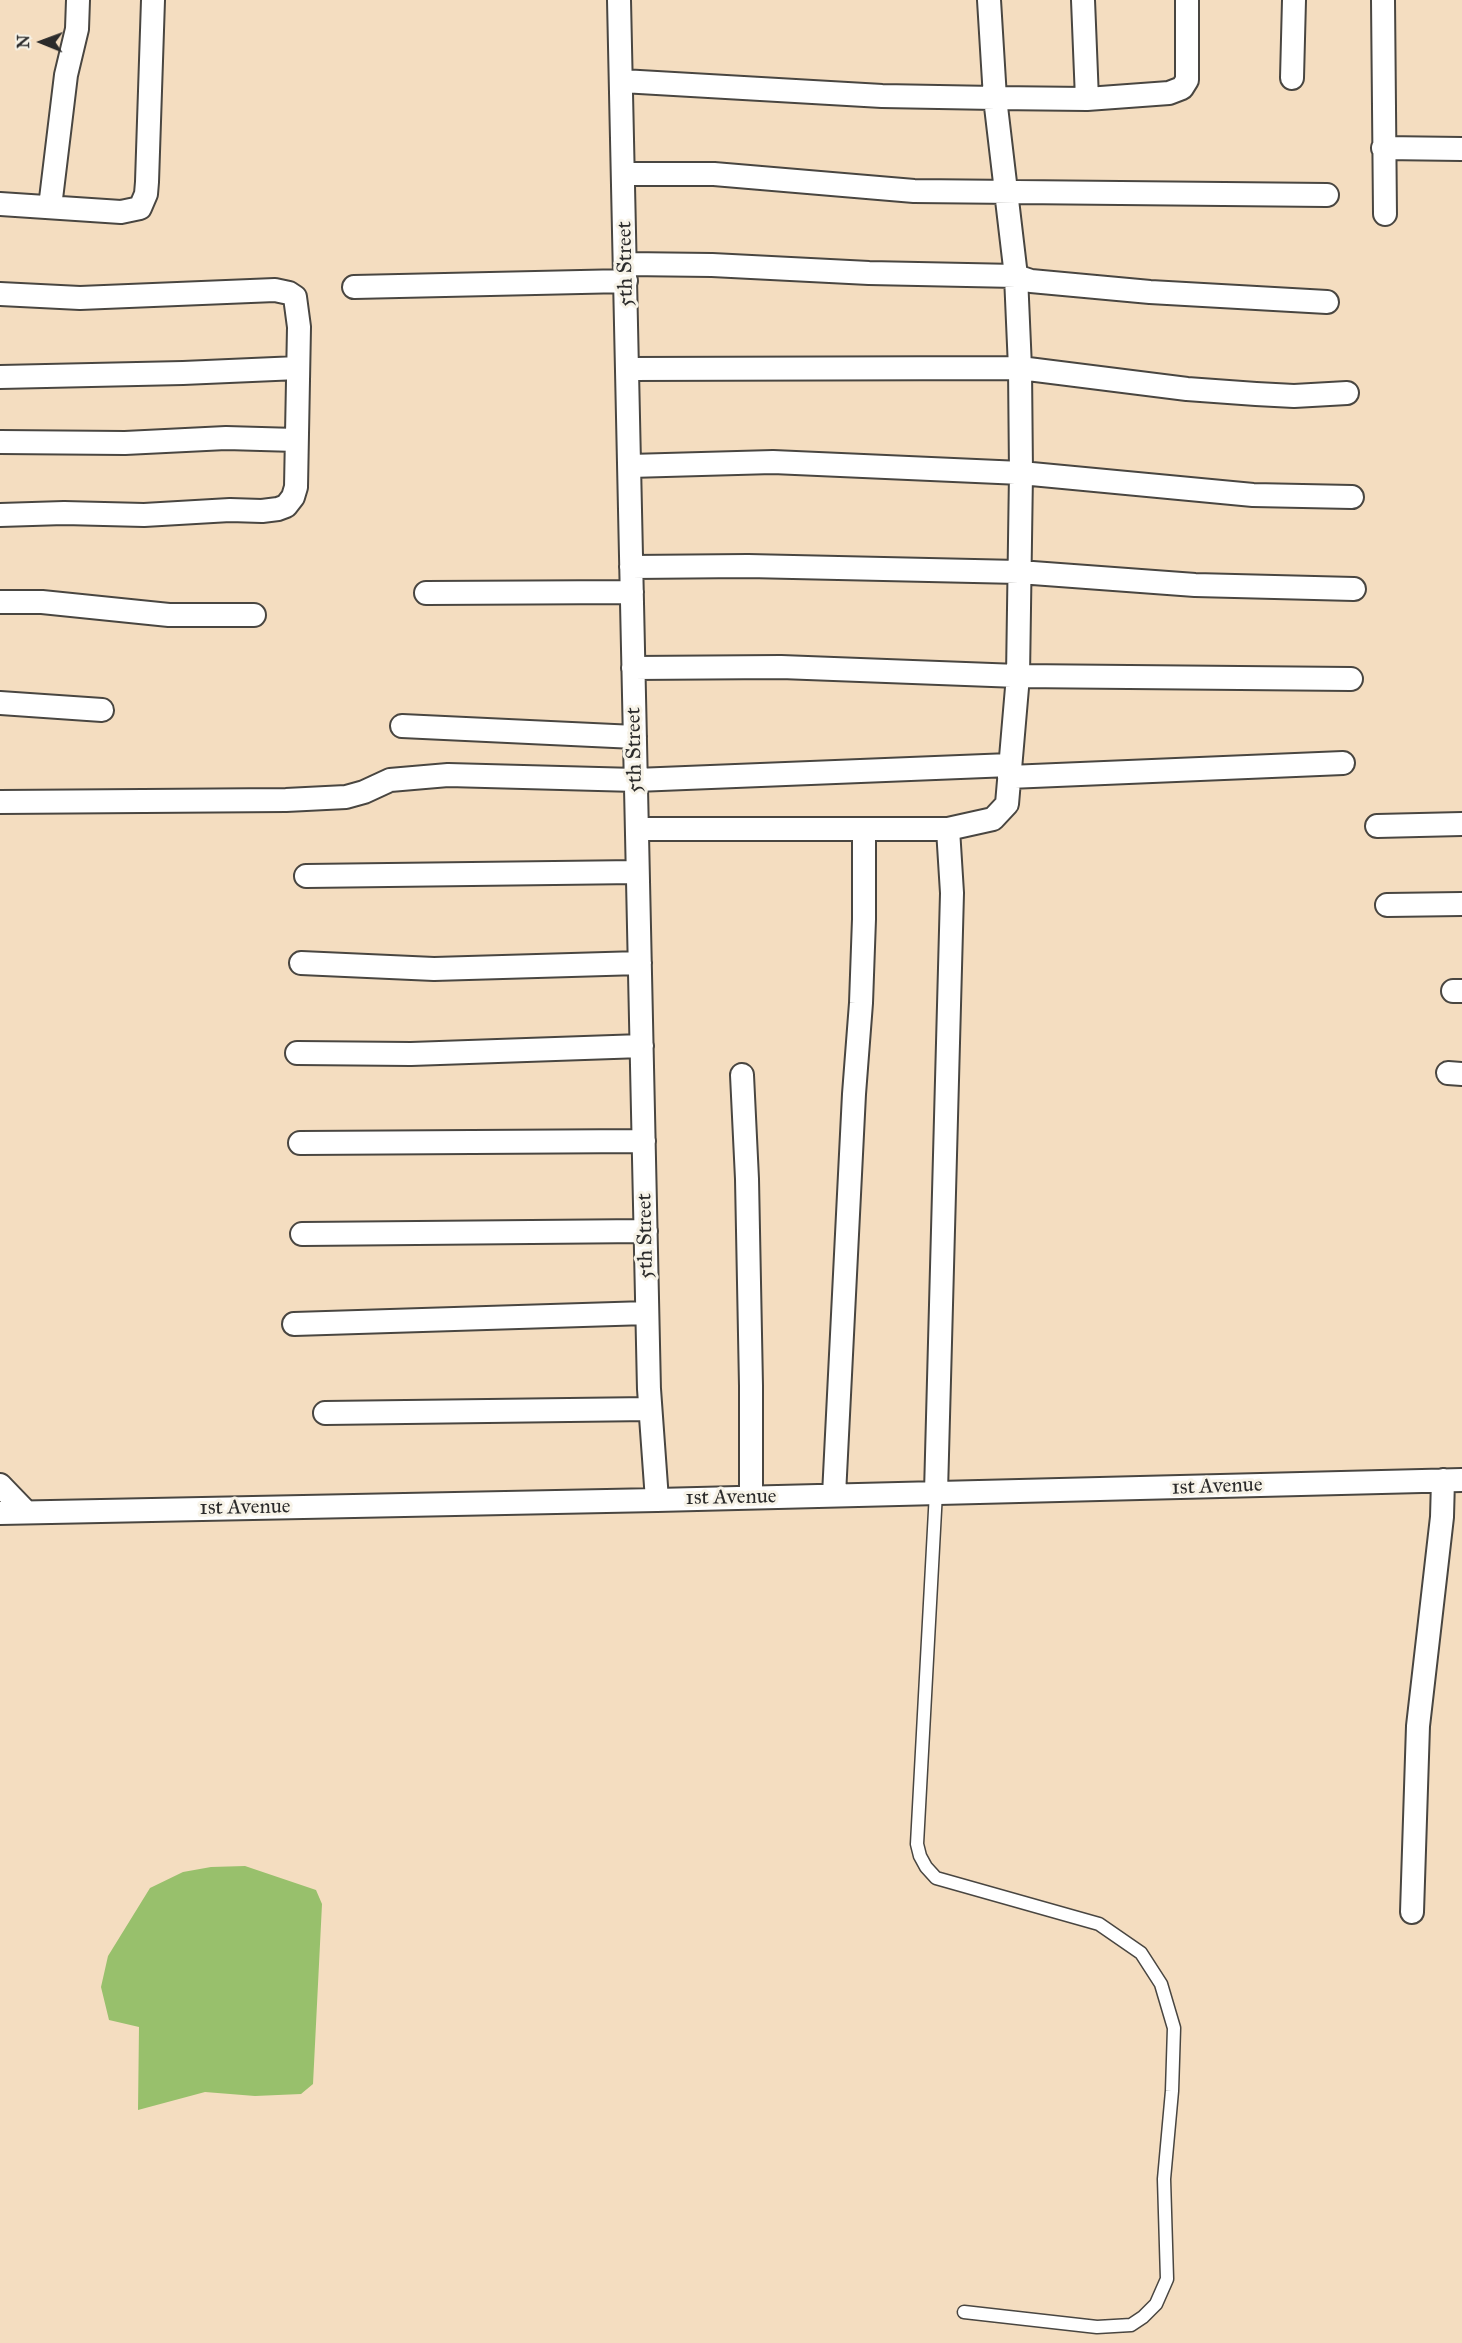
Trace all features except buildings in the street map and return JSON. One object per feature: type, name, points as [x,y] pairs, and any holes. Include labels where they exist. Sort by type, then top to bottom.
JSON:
[{"type":"street","points":[[50,207],[66,75],[77,29],[78,0]]},
{"type":"street","points":[[0,204],[121,212],[140,208],[147,182],[153,0]]},
{"type":"street","name":"5th Street","points":[[619,0],[650,1408],[657,1500]]},
{"type":"street","points":[[637,829],[948,829],[993,819],[1007,804],[1018,676],[1022,473],[1020,368],[1016,276],[995,98],[989,0]]},
{"type":"street","points":[[1083,0],[1087,99]]},
{"type":"street","points":[[622,81],[882,96],[1087,99],[1169,93],[1182,88],[1187,80],[1187,0]]},
{"type":"street","points":[[1292,78],[1294,0]]},
{"type":"street","points":[[1383,0],[1385,214]]},
{"type":"street","points":[[1383,148],[1462,149]]},
{"type":"street","points":[[624,174],[714,174],[914,191],[1328,195]]},
{"type":"street","points":[[354,287],[712,265],[869,273],[1016,276],[1044,282],[1150,292],[1327,302]]},
{"type":"street","points":[[0,294],[80,298],[275,290],[295,297],[299,327],[296,487],[286,506],[278,509],[144,514],[0,515]]},
{"type":"street","points":[[0,377],[160,374],[297,368]]},
{"type":"street","points":[[628,369],[1020,368],[1187,389],[1294,396],[1347,393]]},
{"type":"street","points":[[0,442],[125,443],[226,438],[296,440]]},
{"type":"street","points":[[630,466],[773,462],[1022,473],[1241,494],[1352,497]]},
{"type":"street","points":[[631,567],[748,566],[1019,572],[1195,585],[1354,589]]},
{"type":"street","points":[[426,593],[632,592]]},
{"type":"street","points":[[0,602],[42,602],[169,615],[254,615]]},
{"type":"street","points":[[633,668],[781,667],[1018,676],[1351,679]]},
{"type":"street","points":[[0,703],[102,710]]},
{"type":"street","points":[[402,726],[635,737]]},
{"type":"street","points":[[0,802],[346,798],[390,780],[448,775],[636,780],[1343,763]]},
{"type":"street","points":[[1377,826],[1462,824]]},
{"type":"street","points":[[834,1495],[854,1094],[861,1003],[864,829]]},
{"type":"street","points":[[936,1492],[952,893],[948,829]]},
{"type":"street","points":[[306,876],[638,872]]},
{"type":"street","points":[[1387,905],[1462,904]]},
{"type":"street","points":[[301,963],[434,969],[640,963]]},
{"type":"street","points":[[297,1053],[411,1054],[642,1046]]},
{"type":"street","points":[[742,1075],[752,1386],[751,1497]]},
{"type":"street","points":[[300,1143],[644,1141]]},
{"type":"street","points":[[303,1234],[646,1231]]},
{"type":"street","points":[[294,1324],[648,1313]]},
{"type":"street","points":[[325,1413],[650,1408]]},
{"type":"street","points":[[1412,1912],[1418,1726],[1442,1516],[1452,1480]]},
{"type":"street","name":"1st Avenue","points":[[0,1512],[657,1500],[1452,1480]]},
{"type":"street","points":[[0,1485],[26,1512]]},
{"type":"lane","points":[[936,1492],[916,1844],[920,1856],[936,1878],[1099,1924],[1141,1953],[1161,1984],[1174,2028],[1172,2091],[1164,2179],[1167,2279],[1156,2304],[1131,2325],[1097,2327],[964,2312]]},
{"type":"green space","points":[[245,1866],[316,1890],[322,1904],[313,2084],[301,2094],[255,2096],[205,2092],[138,2110],[139,2027],[109,2020],[101,1987],[108,1956],[150,1888],[183,1872],[211,1867]]}]
